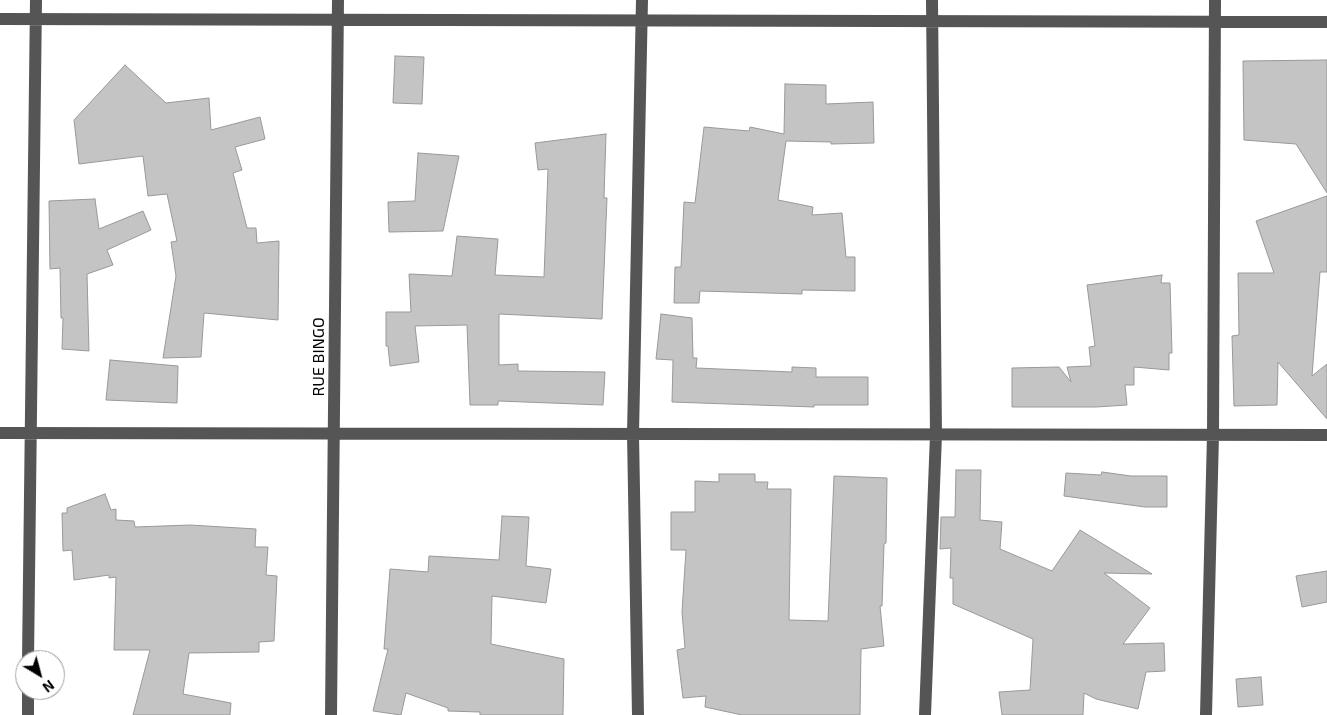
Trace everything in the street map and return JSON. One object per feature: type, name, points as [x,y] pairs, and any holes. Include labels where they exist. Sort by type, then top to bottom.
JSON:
[{"type":"street","points":[[28,650],[36,0]]},
{"type":"street","name":"RUE BINGO","points":[[331,715],[338,0]]},
{"type":"street","points":[[638,715],[633,434],[642,0]]},
{"type":"street","points":[[926,715],[936,435],[932,0]]},
{"type":"street","points":[[1206,715],[1213,435],[1215,0]]},
{"type":"street","points":[[0,19],[1327,22]]},
{"type":"street","points":[[0,433],[1327,435]]},
{"type":"street","points":[[28,700],[28,715]]},
{"type":"building","points":[[395,56],[424,57],[422,104],[393,103]]},
{"type":"building","points":[[1327,60],[1327,193],[1296,144],[1244,140],[1243,61]]},
{"type":"building","points":[[125,65],[166,103],[209,98],[211,130],[260,117],[265,139],[235,147],[242,170],[233,173],[247,228],[256,228],[257,243],[279,241],[278,320],[204,313],[201,357],[163,358],[176,276],[171,242],[177,241],[167,194],[148,196],[143,156],[79,164],[74,120]]},
{"type":"building","points":[[785,84],[826,85],[826,104],[873,102],[874,143],[831,144],[831,142],[786,141],[778,200],[813,207],[812,215],[842,213],[846,257],[855,257],[855,291],[802,290],[802,294],[700,291],[699,303],[674,303],[675,267],[681,267],[684,202],[695,203],[704,127],[749,131],[750,127],[784,134]]},
{"type":"building","points":[[606,134],[604,198],[607,198],[602,319],[499,314],[499,365],[518,364],[518,371],[605,372],[603,405],[498,401],[498,405],[470,405],[467,325],[415,326],[419,362],[390,366],[388,346],[386,346],[386,312],[411,312],[409,274],[452,276],[457,236],[498,239],[495,275],[544,277],[548,169],[538,170],[535,143]]},
{"type":"building","points":[[418,153],[459,156],[443,231],[389,232],[388,202],[415,201]]},
{"type":"building","points":[[1327,196],[1327,272],[1320,272],[1312,376],[1327,364],[1327,419],[1278,362],[1277,405],[1234,406],[1232,336],[1239,335],[1238,273],[1274,273],[1256,221]]},
{"type":"building","points":[[95,199],[99,229],[143,211],[151,230],[107,250],[113,265],[87,274],[89,351],[62,349],[63,318],[61,318],[60,268],[50,269],[49,201]]},
{"type":"building","points":[[1162,275],[1161,283],[1170,283],[1172,353],[1169,353],[1169,370],[1134,367],[1134,385],[1125,385],[1127,405],[1012,407],[1012,368],[1059,367],[1071,382],[1067,367],[1091,366],[1089,347],[1095,346],[1087,285]]},
{"type":"building","points":[[661,314],[692,318],[693,358],[697,358],[696,368],[792,372],[792,367],[816,368],[816,377],[868,377],[868,405],[814,405],[814,407],[672,402],[673,360],[656,359]]},
{"type":"building","points":[[110,360],[178,366],[177,403],[106,400]]},
{"type":"building","points":[[956,470],[981,470],[980,520],[1002,522],[1000,549],[1052,571],[1080,530],[1152,574],[1104,573],[1150,608],[1123,644],[1164,643],[1165,671],[1146,672],[1138,709],[1096,699],[1084,693],[1083,715],[1002,715],[999,692],[1030,690],[1033,639],[953,604],[953,578],[950,578],[951,548],[940,549],[941,517],[955,517]]},
{"type":"building","points":[[1102,472],[1131,476],[1167,476],[1167,507],[1145,507],[1064,496],[1066,473],[1101,475]]},
{"type":"building","points":[[719,474],[755,474],[755,482],[768,482],[767,489],[791,489],[789,620],[828,621],[834,476],[887,478],[886,543],[884,544],[882,606],[880,606],[884,646],[861,649],[860,715],[742,715],[705,707],[706,696],[683,698],[677,650],[685,648],[682,612],[686,550],[671,550],[671,512],[695,512],[695,481],[719,482]]},
{"type":"building","points":[[105,494],[111,510],[116,509],[116,520],[134,521],[135,527],[190,525],[256,529],[255,547],[268,547],[266,575],[277,576],[274,641],[259,642],[259,652],[189,653],[183,694],[231,703],[230,715],[133,715],[150,650],[114,650],[116,577],[109,578],[109,575],[74,580],[72,550],[63,551],[62,513],[67,513],[67,508]]},
{"type":"building","points":[[502,516],[529,517],[526,566],[551,569],[546,603],[492,596],[491,644],[564,659],[563,715],[480,715],[480,712],[448,711],[448,708],[406,693],[401,715],[373,711],[388,649],[384,649],[390,569],[428,572],[429,556],[499,560]]},
{"type":"building","points":[[1327,571],[1327,602],[1302,607],[1296,576]]},
{"type":"building","points":[[1261,677],[1263,705],[1238,707],[1236,679]]}]
